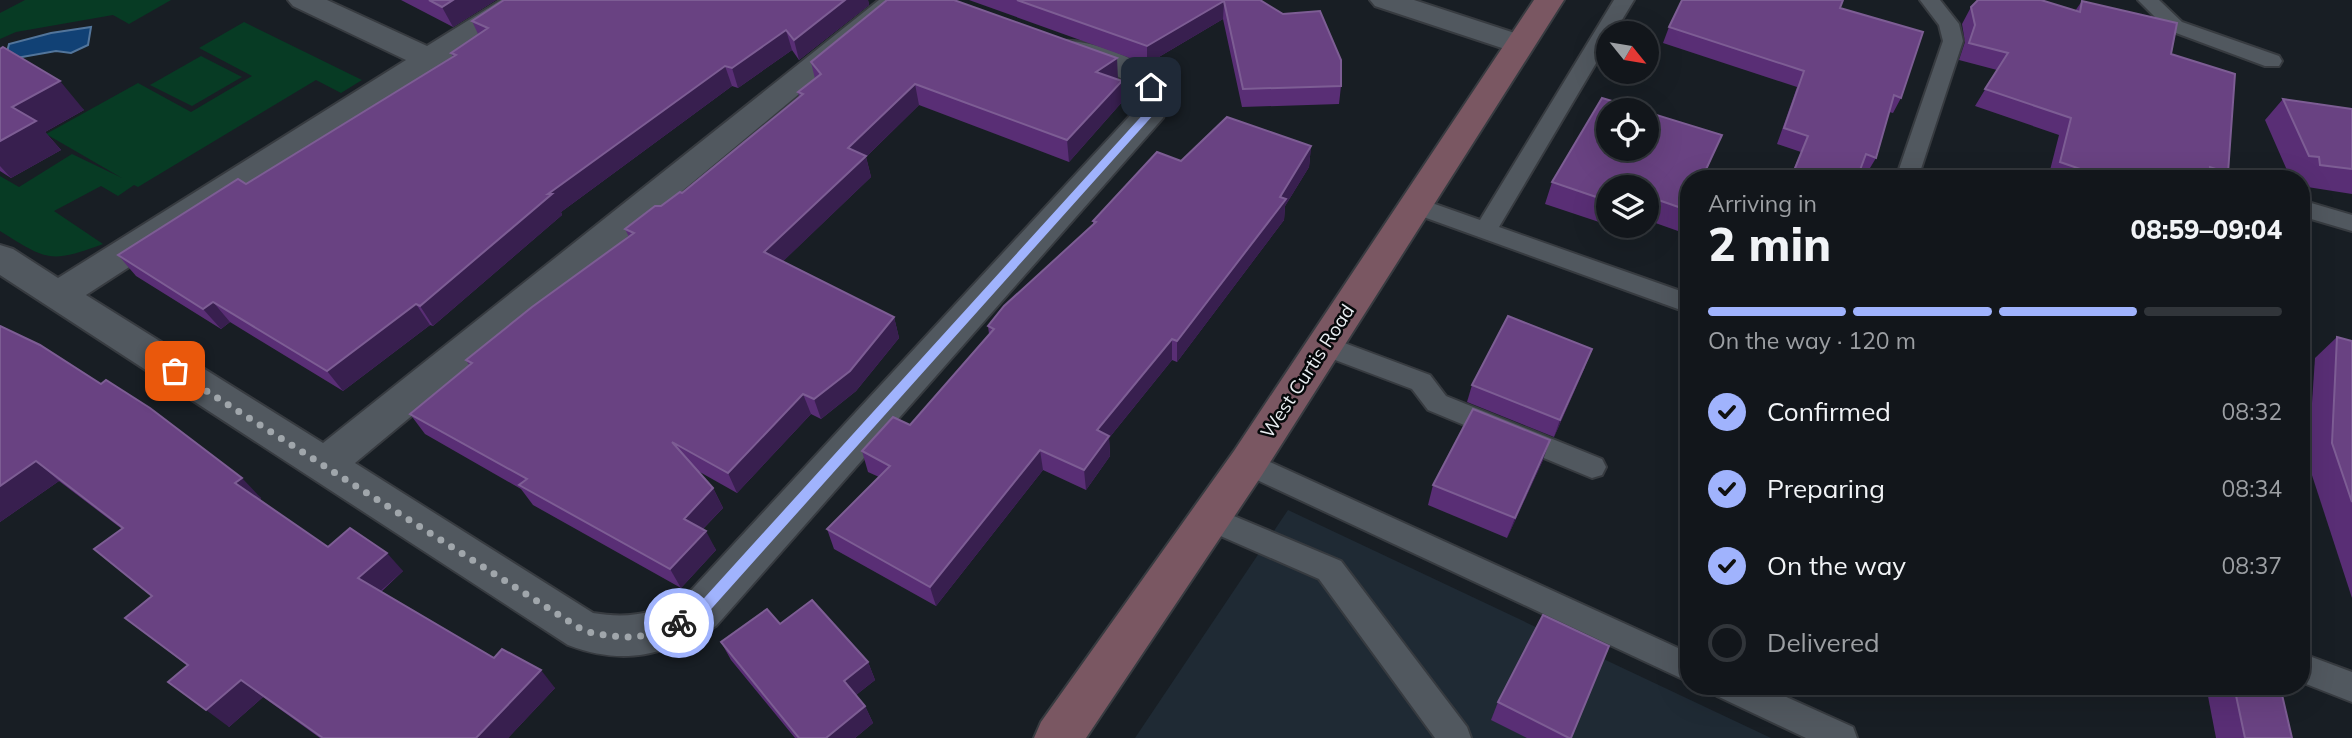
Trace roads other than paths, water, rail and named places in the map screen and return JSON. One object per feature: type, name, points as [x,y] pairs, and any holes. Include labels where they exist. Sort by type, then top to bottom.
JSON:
[{"type":"street","points":[[303,0],[429,59]]},
{"type":"street","points":[[57,296],[521,0]]},
{"type":"street","points":[[323,466],[897,0]]},
{"type":"street","points":[[1385,0],[1520,44]]},
{"type":"street","name":"West Curtis Road","points":[[1058,738],[1248,463],[1549,0]]},
{"type":"street","points":[[0,258],[584,631],[615,638],[659,634],[700,612],[1152,111],[1155,97],[1151,87],[1138,75],[1038,37]]},
{"type":"lane","points":[[1486,229],[1624,0]]},
{"type":"lane","points":[[1910,170],[1953,41],[1950,24],[1930,0]]},
{"type":"lane","points":[[2148,0],[2175,26],[2272,61]]},
{"type":"lane","points":[[1415,205],[1680,301]]},
{"type":"lane","points":[[2310,211],[2352,223]]},
{"type":"lane","points":[[1323,345],[1421,382],[1437,403],[1592,467]]},
{"type":"lane","points":[[1248,463],[1680,664]]},
{"type":"lane","points":[[1210,518],[1330,570],[1455,738]]},
{"type":"lane","points":[[2310,671],[2352,687]]},
{"type":"lane","points":[[1747,695],[1840,738]]},
{"type":"water","points":[[91,27],[88,45],[71,53],[56,51],[5,60],[9,44],[51,33]]}]
